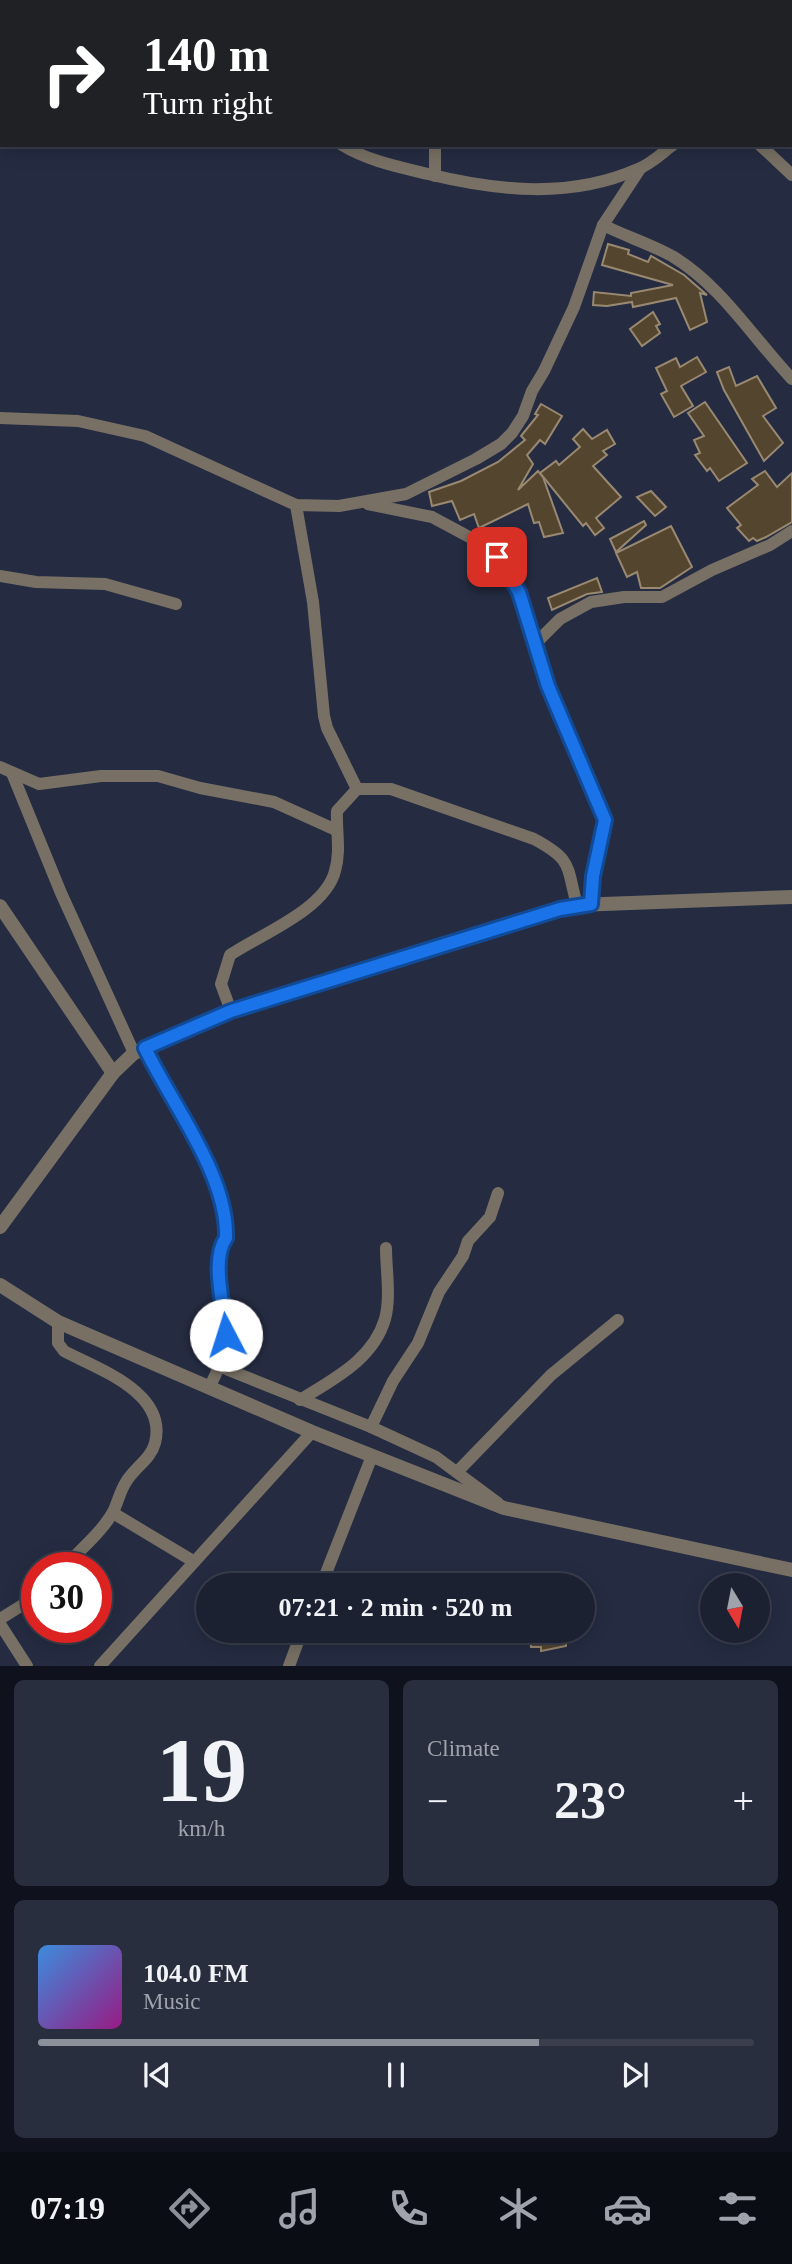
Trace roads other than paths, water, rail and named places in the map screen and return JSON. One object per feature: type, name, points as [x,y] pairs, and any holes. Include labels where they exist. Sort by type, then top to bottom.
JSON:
[{"type":"street","points":[[347,147],[392,165],[435,176],[499,188],[548,191],[604,181],[640,169],[670,147]]},
{"type":"street","points":[[435,147],[435,176]]},
{"type":"street","points":[[762,147],[792,175]]},
{"type":"street","points":[[0,418],[78,421],[145,436],[296,505],[339,506],[406,494],[440,480],[501,444],[512,433],[574,307],[603,225],[640,169]]},
{"type":"street","points":[[603,225],[671,255],[692,270],[746,324],[792,379]]},
{"type":"street","points":[[359,502],[432,517],[486,546],[510,574],[536,643],[548,686],[605,820],[584,904]]},
{"type":"street","points":[[296,505],[313,602],[324,716],[327,728],[358,789]]},
{"type":"street","points":[[536,643],[560,619],[591,602],[624,597],[662,597],[712,570],[770,545],[792,531]]},
{"type":"street","points":[[0,576],[36,582],[105,584],[176,604]]},
{"type":"street","points":[[6,770],[39,784],[101,776],[158,776],[200,788],[274,802],[336,830]]},
{"type":"street","points":[[6,770],[61,893],[139,1051],[191,1127],[221,1202],[226,1238],[222,1244],[218,1265],[226,1335],[221,1367],[210,1386]]},
{"type":"street","points":[[231,1011],[221,985],[230,955],[301,912],[321,894],[335,873],[339,847],[337,811],[358,789],[391,789],[534,839],[561,854],[584,904]]},
{"type":"street","points":[[0,1227],[113,1073],[139,1051],[231,1011],[584,904],[792,897]]},
{"type":"street","points":[[0,906],[113,1073]]},
{"type":"street","points":[[371,1427],[393,1381],[418,1343],[439,1292],[463,1256],[468,1241],[490,1217],[498,1192]]},
{"type":"street","points":[[300,1400],[355,1364],[377,1337],[386,1309],[386,1248]]},
{"type":"street","points":[[0,1284],[58,1322],[312,1432],[504,1508],[792,1570]]},
{"type":"street","points":[[458,1471],[551,1375],[618,1320]]},
{"type":"street","points":[[58,1322],[58,1343],[64,1351],[132,1388],[151,1409],[156,1428],[155,1443],[149,1456],[125,1482],[113,1513],[78,1552]]},
{"type":"street","points":[[221,1367],[371,1427],[436,1457],[504,1508]]},
{"type":"street","points":[[100,1665],[312,1432]]},
{"type":"street","points":[[326,1573],[372,1456]]},
{"type":"street","points":[[113,1513],[194,1560]]},
{"type":"street","points":[[21,1607],[0,1622],[27,1665]]},
{"type":"street","points":[[289,1665],[298,1643]]}]
